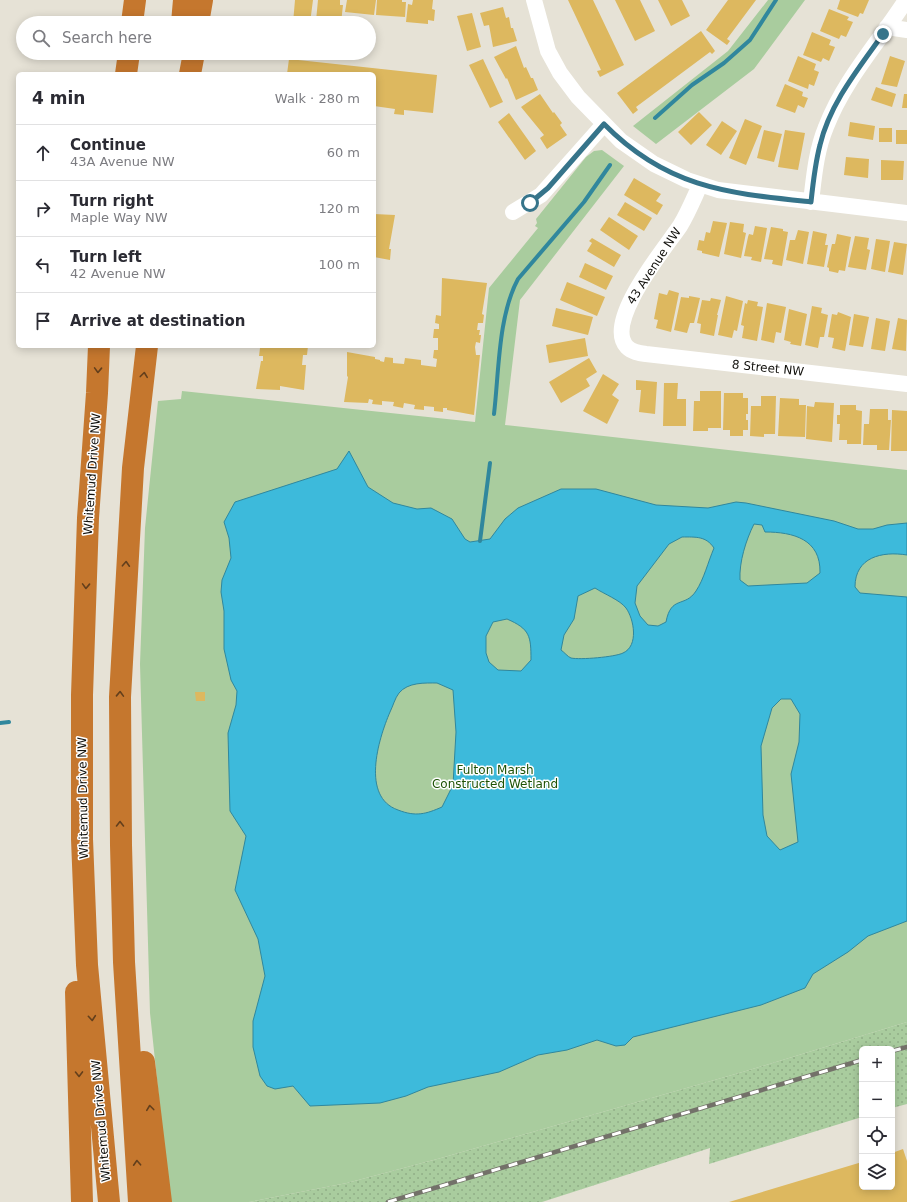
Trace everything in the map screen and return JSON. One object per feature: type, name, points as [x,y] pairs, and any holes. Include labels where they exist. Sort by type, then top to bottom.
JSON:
[{"type":"highway","points":[[121,16],[122,0]]},
{"type":"highway","points":[[133,16],[135,0]]},
{"type":"highway","points":[[183,16],[184,0]]},
{"type":"highway","points":[[199,16],[202,0]]},
{"type":"highway","points":[[116,72],[117,60]]},
{"type":"highway","points":[[126,72],[128,60]]},
{"type":"highway","points":[[176,72],[178,60]]},
{"type":"highway","points":[[190,72],[193,60]]},
{"type":"highway","name":"Whitemud Drive NW","points":[[99,348],[88,518],[82,695],[82,839],[88,965],[109,1202]]},
{"type":"highway","points":[[139,1202],[124,962],[120,845],[120,697],[122,638],[133,468],[147,348]]},
{"type":"highway","points":[[82,839],[76,993],[82,1202]]},
{"type":"highway","points":[[120,845],[161,1202]]},
{"type":"street","points":[[534,0],[548,51],[560,73],[578,97],[621,141],[637,153],[666,170],[700,184],[734,193],[907,214]]},
{"type":"street","points":[[811,202],[820,145],[828,123],[842,93],[906,0]]},
{"type":"street","points":[[887,27],[907,30]]},
{"type":"street","points":[[512,212],[541,195],[604,124]]},
{"type":"street","name":"43 Avenue NW","points":[[630,350],[625,345],[622,336],[622,325],[626,310],[639,286],[680,226],[700,184]]},
{"type":"street","name":"8 Street NW","points":[[630,350],[646,354],[712,363],[907,384]]},
{"type":"green space","points":[[768,0],[805,0],[754,69],[656,144],[633,126],[728,51]]},
{"type":"green space","name":"Fulton Marsh Constructed Wetland","points":[[602,150],[624,166],[520,300],[505,425],[907,470],[907,1022],[746,1071],[441,1158],[347,1183],[249,1202],[170,1202],[150,1013],[140,664],[145,528],[158,401],[181,399],[182,391],[475,422],[489,288],[538,228],[535,226],[537,223],[536,219],[586,157],[594,151]]},
{"type":"green space","points":[[907,1022],[907,1104],[895,1107],[895,1046],[859,1046],[859,1118],[709,1164],[710,1148],[542,1202],[249,1202],[347,1183],[441,1158],[746,1071]]},
{"type":"water","name":"Fulton Marsh Constructed Wetland","points":[[349,451],[368,487],[393,503],[417,509],[431,508],[452,519],[465,539],[470,542],[490,539],[505,519],[518,508],[561,489],[596,489],[656,505],[708,508],[736,502],[746,503],[834,521],[858,529],[873,529],[887,525],[907,523],[907,555],[888,554],[872,558],[860,569],[856,577],[855,587],[860,593],[907,597],[907,921],[868,936],[848,952],[813,974],[805,988],[761,1005],[633,1037],[625,1045],[616,1046],[597,1040],[567,1050],[538,1055],[499,1072],[428,1087],[406,1096],[380,1103],[310,1106],[293,1086],[275,1089],[267,1086],[260,1076],[253,1047],[253,1021],[265,976],[258,939],[235,890],[246,836],[230,811],[228,733],[236,705],[237,691],[231,680],[224,649],[224,611],[221,592],[222,580],[231,558],[229,538],[224,522],[235,502],[337,469]],"holes":[[[754,524],[762,525],[765,532],[786,534],[803,540],[816,552],[819,561],[820,573],[807,583],[748,586],[740,580],[740,573],[744,551]],[[682,537],[696,537],[704,539],[714,548],[704,576],[696,591],[692,596],[671,608],[666,622],[658,626],[648,625],[640,616],[635,603],[637,586],[669,544]],[[595,588],[616,600],[626,608],[629,613],[634,632],[631,645],[628,650],[619,654],[605,657],[571,658],[561,650],[564,635],[574,619],[578,596]],[[507,619],[520,626],[528,634],[531,660],[521,671],[498,670],[489,662],[486,653],[486,636],[493,622]],[[437,683],[453,690],[456,732],[453,785],[442,807],[426,813],[416,814],[398,810],[387,803],[379,793],[376,781],[376,767],[381,737],[385,724],[399,693],[403,689],[412,685]],[[781,699],[791,699],[800,714],[799,742],[791,774],[798,842],[780,850],[767,836],[763,815],[761,746],[772,708]]]},
{"type":"building","points":[[295,0],[313,0],[311,16],[294,16]]},
{"type":"building","points":[[318,0],[340,0],[340,5],[343,5],[342,16],[316,16]]},
{"type":"building","points":[[347,0],[376,0],[374,15],[345,12]]},
{"type":"building","points":[[377,0],[402,0],[402,2],[406,2],[405,17],[376,15]]},
{"type":"building","points":[[413,0],[433,0],[432,9],[435,10],[434,21],[428,20],[428,24],[406,22],[408,4],[412,5]]},
{"type":"building","points":[[568,0],[593,0],[624,65],[600,77],[597,71],[601,70]]},
{"type":"building","points":[[615,0],[640,0],[655,31],[635,41]]},
{"type":"building","points":[[658,0],[682,0],[690,16],[671,26]]},
{"type":"building","points":[[728,0],[756,0],[727,39],[730,41],[727,45],[706,30]]},
{"type":"building","points":[[840,0],[869,0],[863,14],[860,13],[858,17],[837,9]]},
{"type":"building","points":[[503,7],[506,18],[509,17],[511,28],[513,28],[517,41],[493,47],[489,25],[484,26],[480,13]]},
{"type":"building","points":[[829,9],[849,17],[847,20],[853,22],[846,37],[841,35],[839,39],[820,31]]},
{"type":"building","points":[[472,13],[481,47],[467,51],[457,16]]},
{"type":"building","points":[[701,31],[715,51],[712,54],[710,52],[636,107],[638,110],[633,114],[617,93]]},
{"type":"building","points":[[812,32],[831,40],[829,45],[835,47],[829,61],[823,58],[821,62],[803,55]]},
{"type":"building","points":[[516,46],[524,68],[526,67],[531,78],[533,78],[538,90],[516,100],[507,78],[506,79],[494,57]]},
{"type":"building","points":[[798,56],[816,64],[814,70],[819,72],[814,86],[809,84],[808,89],[788,81]]},
{"type":"building","points":[[890,56],[905,61],[897,87],[881,84]]},
{"type":"building","points":[[483,59],[503,102],[490,108],[469,65]]},
{"type":"building","points":[[289,60],[298,60],[437,75],[433,113],[404,110],[404,115],[394,114],[395,109],[376,106],[376,72],[287,72]]},
{"type":"building","points":[[785,84],[803,92],[802,96],[808,98],[804,108],[798,105],[795,113],[776,106]]},
{"type":"building","points":[[876,87],[896,94],[892,107],[871,100]]},
{"type":"building","points":[[540,94],[562,123],[560,125],[567,135],[547,149],[540,138],[544,135],[521,107]]},
{"type":"building","points":[[904,94],[907,94],[907,108],[902,108]]},
{"type":"building","points":[[699,112],[712,125],[691,145],[678,132]]},
{"type":"building","points":[[509,113],[536,151],[525,160],[498,122]]},
{"type":"building","points":[[745,119],[762,126],[746,165],[729,158]]},
{"type":"building","points":[[722,121],[737,131],[721,155],[706,145]]},
{"type":"building","points":[[850,122],[875,126],[873,140],[848,136]]},
{"type":"building","points":[[879,128],[892,128],[892,142],[879,142]]},
{"type":"building","points":[[764,130],[782,134],[774,162],[757,158]]},
{"type":"building","points":[[785,130],[805,133],[798,170],[778,167]]},
{"type":"building","points":[[896,130],[907,130],[907,144],[896,144]]},
{"type":"building","points":[[846,157],[869,159],[868,178],[844,175]]},
{"type":"building","points":[[881,160],[904,161],[903,180],[881,180]]},
{"type":"building","points":[[634,178],[661,194],[656,201],[663,205],[657,215],[624,195]]},
{"type":"building","points":[[625,202],[652,218],[644,231],[617,215]]},
{"type":"building","points":[[376,214],[395,215],[389,249],[391,249],[390,260],[376,257]]},
{"type":"building","points":[[609,217],[638,236],[629,250],[600,230]]},
{"type":"building","points":[[713,221],[727,223],[719,257],[702,253],[702,251],[697,250],[699,240],[704,241],[706,232],[710,233]]},
{"type":"building","points":[[730,222],[744,224],[743,232],[746,233],[741,258],[724,254]]},
{"type":"building","points":[[755,226],[767,228],[761,262],[751,260],[752,257],[744,256],[749,234],[753,235]]},
{"type":"building","points":[[771,227],[783,229],[783,231],[788,232],[782,266],[772,264],[773,260],[764,259]]},
{"type":"building","points":[[798,230],[809,232],[803,264],[786,260],[790,240],[795,240]]},
{"type":"building","points":[[813,231],[827,234],[825,245],[828,245],[824,267],[807,264]]},
{"type":"building","points":[[837,234],[851,237],[845,271],[839,270],[838,273],[829,271],[829,268],[827,267],[832,244],[835,244]]},
{"type":"building","points":[[855,236],[869,238],[867,249],[870,250],[866,270],[848,267]]},
{"type":"building","points":[[592,238],[621,255],[614,267],[587,251],[592,243],[589,241]]},
{"type":"building","points":[[876,239],[890,241],[885,272],[871,269]]},
{"type":"building","points":[[894,242],[907,244],[903,275],[888,272]]},
{"type":"building","points":[[585,263],[613,276],[606,290],[579,277]]},
{"type":"building","points":[[442,278],[487,283],[482,314],[484,315],[483,323],[478,323],[477,330],[480,330],[480,343],[476,342],[475,347],[476,355],[480,355],[474,415],[447,410],[447,408],[443,408],[443,412],[434,411],[434,407],[424,406],[424,410],[414,409],[415,405],[404,403],[403,408],[393,406],[394,402],[382,401],[382,405],[372,404],[373,400],[369,399],[368,403],[344,402],[348,377],[347,352],[375,357],[375,359],[384,362],[385,357],[393,358],[393,363],[404,364],[405,358],[421,360],[421,365],[436,367],[437,359],[433,358],[434,350],[438,350],[438,338],[433,338],[434,329],[439,329],[439,324],[435,323],[436,315],[441,316]]},
{"type":"building","points":[[567,282],[605,297],[597,316],[560,300]]},
{"type":"building","points":[[669,290],[679,293],[671,332],[656,328],[658,320],[654,319],[659,293],[667,295]]},
{"type":"building","points":[[689,296],[700,298],[694,323],[690,323],[687,333],[674,330],[681,297],[689,298]]},
{"type":"building","points":[[726,296],[743,301],[737,331],[734,330],[732,338],[718,335]]},
{"type":"building","points":[[711,298],[721,300],[714,336],[700,333],[701,324],[697,323],[702,300],[710,301]]},
{"type":"building","points":[[748,300],[758,302],[757,306],[763,307],[757,341],[742,338],[744,326],[741,325],[745,303],[747,304]]},
{"type":"building","points":[[767,303],[786,307],[781,333],[776,332],[774,343],[761,340]]},
{"type":"building","points":[[812,306],[822,308],[821,313],[828,315],[824,337],[820,337],[818,348],[805,345]]},
{"type":"building","points":[[556,308],[593,317],[588,335],[552,326]]},
{"type":"building","points":[[789,309],[807,314],[801,346],[790,344],[791,342],[784,340]]},
{"type":"building","points":[[838,312],[851,317],[845,351],[832,348],[834,338],[828,337],[832,314],[837,315]]},
{"type":"building","points":[[854,314],[869,317],[863,347],[849,345]]},
{"type":"building","points":[[876,318],[890,321],[885,351],[871,349]]},
{"type":"building","points":[[898,318],[907,320],[906,351],[892,349]]},
{"type":"building","points":[[585,338],[588,356],[549,363],[546,345]]},
{"type":"building","points":[[260,348],[308,348],[307,355],[303,355],[302,365],[306,365],[304,390],[280,386],[280,390],[256,389],[261,361],[263,361],[263,356],[259,356]]},
{"type":"building","points":[[589,358],[597,372],[586,379],[590,386],[561,403],[549,382]]},
{"type":"building","points":[[603,374],[619,384],[612,395],[619,400],[607,424],[583,411]]},
{"type":"building","points":[[636,380],[657,382],[655,414],[639,412],[641,390],[636,390]]},
{"type":"building","points":[[664,383],[678,383],[677,399],[686,399],[686,426],[663,426]]},
{"type":"building","points":[[700,391],[721,391],[721,428],[708,428],[708,431],[693,431],[694,401],[700,401]]},
{"type":"building","points":[[724,393],[743,393],[743,398],[748,398],[748,414],[746,414],[746,420],[748,420],[748,430],[743,430],[743,436],[730,436],[730,430],[723,430]]},
{"type":"building","points":[[761,396],[776,396],[775,434],[764,434],[764,437],[750,436],[751,406],[761,406]]},
{"type":"building","points":[[780,398],[799,399],[799,405],[806,405],[805,437],[778,436]]},
{"type":"building","points":[[815,402],[834,403],[832,442],[806,439],[807,406],[814,407]]},
{"type":"building","points":[[840,405],[856,405],[856,410],[862,411],[861,444],[847,444],[847,440],[839,440],[840,424],[837,424],[837,415],[840,415]]},
{"type":"building","points":[[870,409],[888,409],[888,420],[891,420],[889,450],[877,450],[877,445],[863,445],[864,424],[869,424]]},
{"type":"building","points":[[892,410],[907,411],[907,451],[891,451]]},
{"type":"building","points":[[195,692],[205,692],[205,701],[196,701]]},
{"type":"building","points":[[903,1149],[907,1161],[907,1202],[729,1202],[859,1163],[859,1190],[895,1190],[895,1152]]},
{"type":"waterway","points":[[655,118],[692,85],[724,63],[750,40],[776,0]]},
{"type":"waterway","points":[[494,414],[500,345],[511,294],[518,279],[584,202],[610,165]]},
{"type":"waterway","points":[[480,541],[490,463]]},
{"type":"waterway","points":[[0,723],[9,722]]},
{"type":"railway","points":[[895,1050],[907,1047]]},
{"type":"railway","points":[[388,1202],[859,1061]]},
{"type":"route","points":[[530,203],[548,188],[604,124],[621,141],[637,153],[654,164],[687,180],[718,190],[734,193],[811,202],[820,145],[825,128],[842,93],[883,34]]}]
